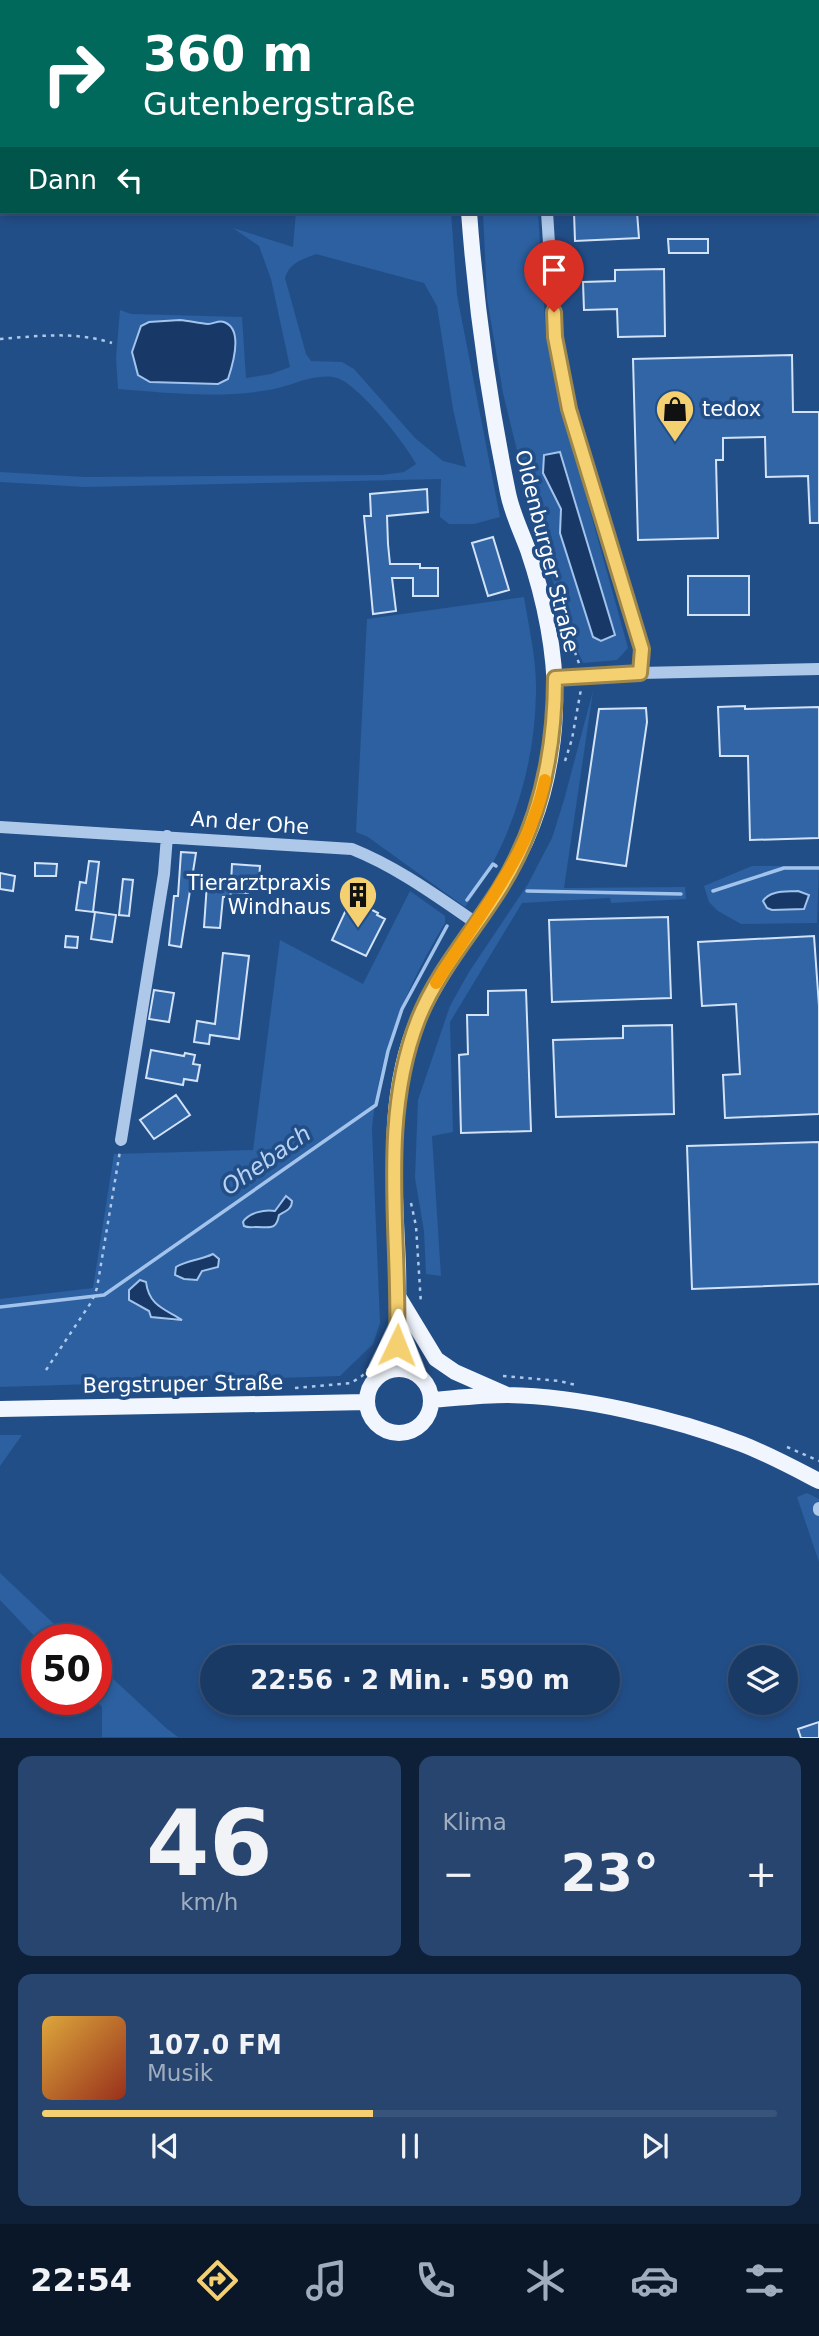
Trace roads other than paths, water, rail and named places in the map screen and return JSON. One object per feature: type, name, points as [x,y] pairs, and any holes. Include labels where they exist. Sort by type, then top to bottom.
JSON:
[{"type":"main road","name":"Oldenburger Straße","points":[[398,1369],[399,1297],[394,1141],[398,1094],[405,1059],[419,1018],[437,982],[514,865],[527,837],[542,796],[555,719],[555,678],[545,614],[528,551],[509,496],[476,300],[469,214]]},
{"type":"main road","points":[[399,1297],[436,1359],[455,1372],[507,1395]]},
{"type":"main road","points":[[398,1369],[418,1375],[430,1390],[432,1400],[426,1420],[411,1432],[401,1434],[381,1428],[369,1412],[367,1402],[373,1383],[379,1376],[398,1369]]},
{"type":"main road","points":[[432,1400],[507,1395],[585,1403],[695,1428],[744,1445],[819,1481]]},
{"type":"main road","name":"Bergstruper Straße","points":[[0,1409],[367,1402]]},
{"type":"street","points":[[547,214],[555,337],[569,409],[642,649],[640,673]]},
{"type":"street","points":[[555,678],[640,673],[819,669]]},
{"type":"street","name":"An der Ohe","points":[[0,827],[352,849],[381,860],[408,876],[475,923]]},
{"type":"street","points":[[121,1140],[164,874],[167,836]]},
{"type":"waterway","name":"Ohebach","points":[[467,900],[493,864],[496,866]]},
{"type":"waterway","points":[[713,891],[784,868],[819,868]]},
{"type":"waterway","name":"Ohebach","points":[[527,891],[681,894]]},
{"type":"waterway","name":"Ohebach","points":[[0,1307],[104,1295],[376,1105],[388,1051],[402,1009],[447,926]]},
{"type":"place","name":"tedox","points":[[675,443]]},
{"type":"place","name":"Tierarztpraxis Windhaus","points":[[358,929]]}]
